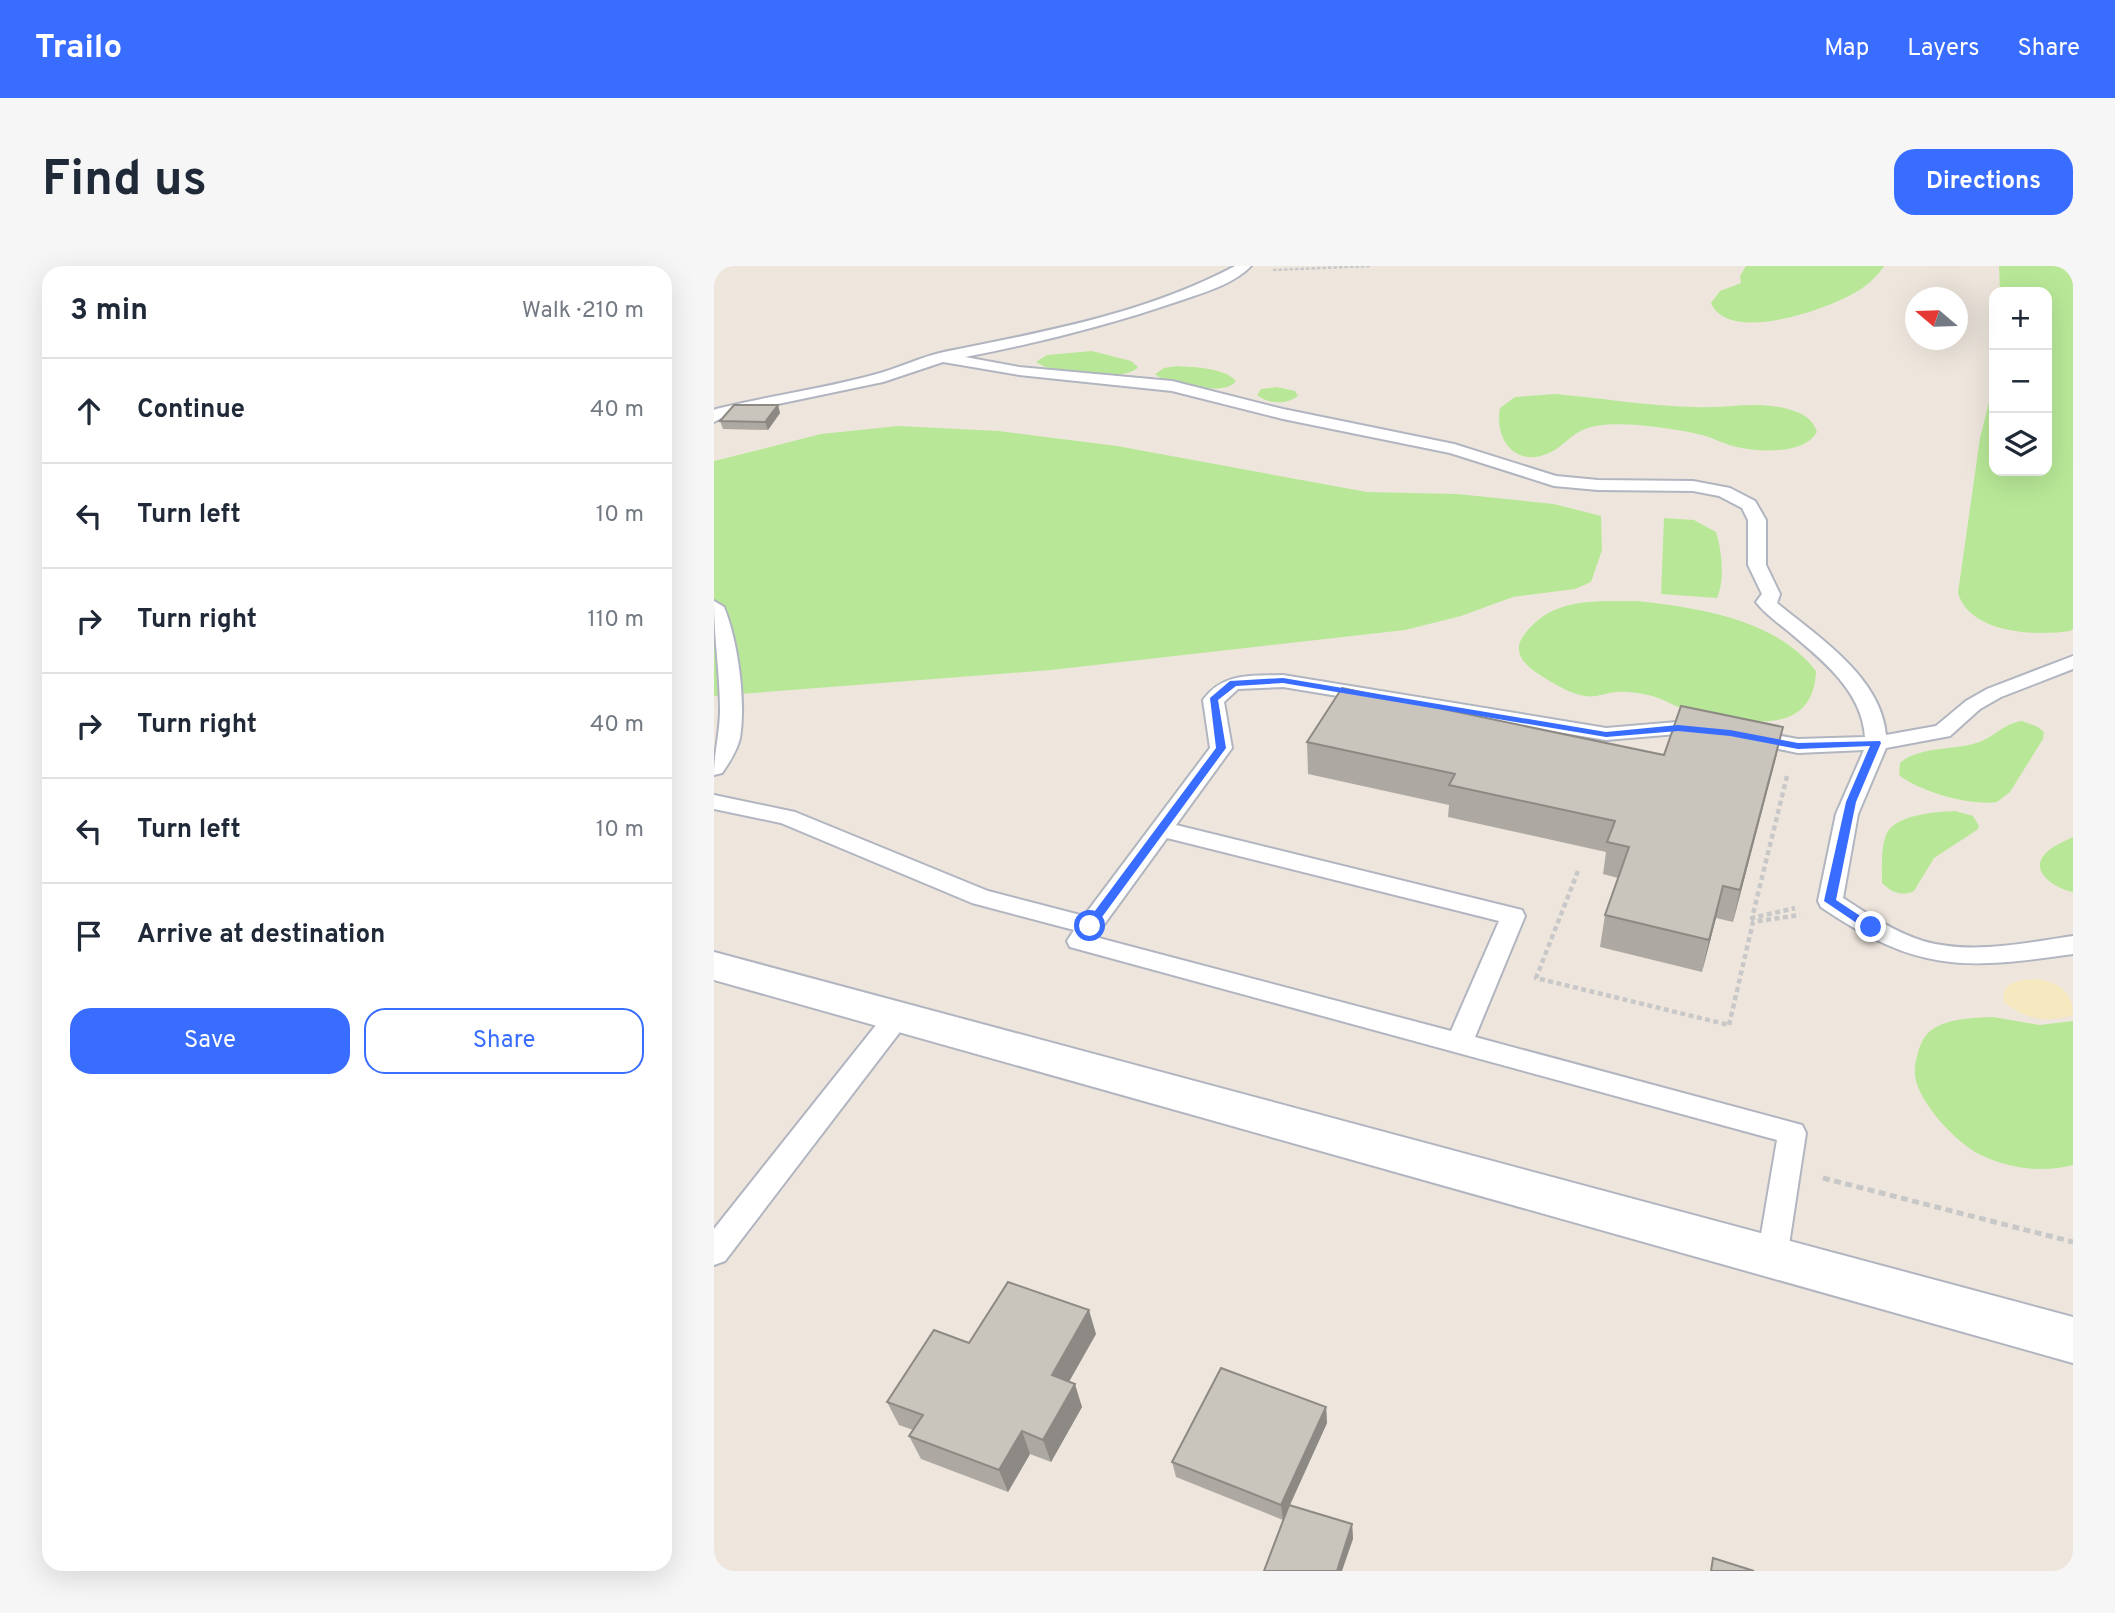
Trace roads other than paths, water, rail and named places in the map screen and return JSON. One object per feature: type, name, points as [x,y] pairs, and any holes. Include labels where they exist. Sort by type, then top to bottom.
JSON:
[{"type":"main road","points":[[714,966],[2073,1340]]},
{"type":"lane","points":[[714,417],[722,412],[773,400],[878,379],[942,357],[1040,338],[1091,324],[1189,293],[1245,267]]},
{"type":"lane","points":[[942,357],[1019,371],[1172,386],[1283,414],[1454,449],[1541,478],[1574,484],[1693,486],[1731,495],[1749,505],[1757,520],[1757,565],[1771,594],[1770,600],[1765,602],[1827,655],[1858,688],[1872,713],[1876,743],[1851,802],[1830,901],[1871,927],[1924,950],[1980,956],[2073,945]]},
{"type":"lane","points":[[714,607],[722,620],[728,663],[729,727],[729,740],[714,768]]},
{"type":"lane","points":[[1772,1258],[1792,1133],[1079,941],[1221,748],[1213,700],[1233,683],[1283,681],[1335,688],[1606,734],[1678,728],[1730,733],[1798,746],[1876,743],[1943,731],[1973,705],[1994,693],[2073,662]]},
{"type":"lane","points":[[714,802],[787,817],[981,897],[1090,926]]},
{"type":"lane","points":[[1161,829],[1513,916],[1459,1043]]},
{"type":"lane","points":[[714,1252],[897,1017]]}]
